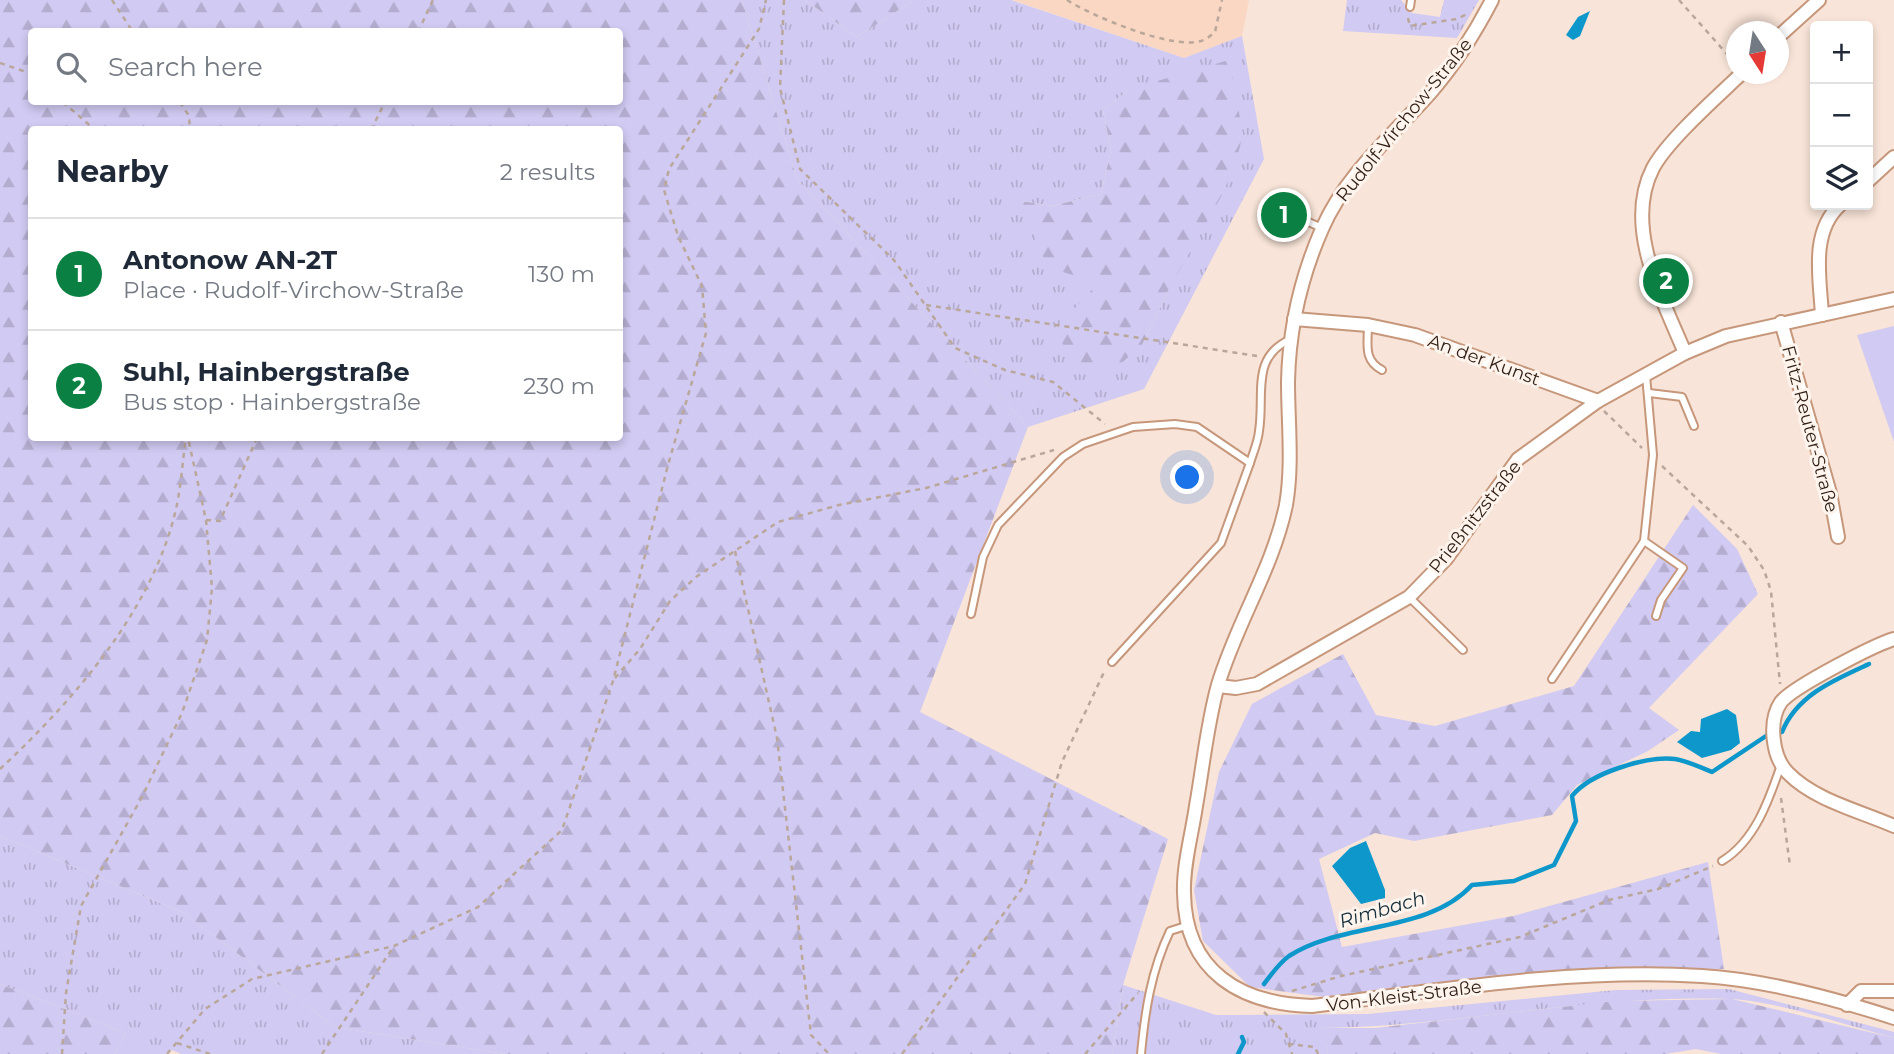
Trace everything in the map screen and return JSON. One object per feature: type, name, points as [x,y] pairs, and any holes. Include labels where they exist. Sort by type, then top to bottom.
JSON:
[{"type":"street","name":"Rudolf-Virchow-Straße","points":[[1218,686],[1271,556],[1286,503],[1291,339],[1302,283],[1322,228],[1341,194],[1361,167],[1455,63],[1492,0]]},
{"type":"street","points":[[1789,28],[1819,0]]},
{"type":"street","points":[[1685,353],[1642,234],[1644,191],[1654,167],[1696,118],[1731,84]]},
{"type":"street","points":[[1873,177],[1894,158]]},
{"type":"street","points":[[1822,315],[1819,248],[1822,234],[1837,210]]},
{"type":"street","name":"Prießnitzstraße","points":[[1218,686],[1236,688],[1257,684],[1409,597],[1446,559],[1518,459],[1598,401],[1685,353],[1727,336],[1894,299]]},
{"type":"street","name":"An der Kunst","points":[[1294,319],[1368,325],[1415,335],[1598,401]]},
{"type":"street","name":"Fritz-Reuter-Straße","points":[[1781,322],[1830,494],[1838,537]]},
{"type":"street","points":[[1894,639],[1798,689],[1781,702],[1774,719],[1778,771],[1807,788],[1894,826]]},
{"type":"street","name":"Von-Kleist-Straße","points":[[1218,686],[1184,884],[1189,925],[1196,947],[1216,973],[1234,988],[1268,1002],[1312,1006],[1547,979],[1663,975],[1745,981],[1847,1004],[1894,1018]]},
{"type":"street","points":[[1847,1004],[1861,991],[1894,991]]},
{"type":"lane","points":[[1294,216],[1322,228]]},
{"type":"lane","points":[[1368,325],[1367,355],[1372,364],[1382,370]]},
{"type":"lane","points":[[1112,662],[1221,543],[1259,433],[1263,365],[1274,346],[1291,339]]},
{"type":"lane","points":[[1552,679],[1644,541],[1653,455],[1646,375]]},
{"type":"lane","points":[[1649,393],[1682,397],[1694,426]]},
{"type":"lane","points":[[971,614],[983,557],[998,526],[1054,466],[1083,444],[1133,427],[1175,424],[1197,427],[1250,463]]},
{"type":"lane","points":[[1644,541],[1683,568],[1661,600],[1656,616]]},
{"type":"lane","points":[[1409,597],[1463,650]]},
{"type":"lane","points":[[1722,861],[1750,836],[1778,771]]},
{"type":"lane","points":[[1141,1054],[1147,995],[1163,946],[1170,932],[1189,925]]},
{"type":"path","points":[[112,0],[130,28]]},
{"type":"path","points":[[420,28],[433,0]]},
{"type":"path","points":[[167,1054],[205,1009],[252,979],[394,946],[478,907],[562,830],[613,681],[706,333],[702,286],[678,236],[664,190],[669,169],[759,29],[766,0]]},
{"type":"path","points":[[784,0],[780,88],[800,169],[894,260],[956,348],[1005,370],[1053,382],[1116,433]]},
{"type":"path","points":[[1067,0],[1084,11],[1125,28],[1161,39],[1201,42],[1215,32],[1222,0]]},
{"type":"path","points":[[1411,4],[1410,26],[1457,19],[1492,0]]},
{"type":"path","points":[[1679,0],[1726,52]]},
{"type":"path","points":[[0,63],[28,73]]},
{"type":"path","points":[[66,105],[90,126]]},
{"type":"path","points":[[182,105],[189,116],[190,126]]},
{"type":"path","points":[[373,126],[383,105]]},
{"type":"path","points":[[926,305],[1267,358]]},
{"type":"path","points":[[1598,401],[1634,442],[1653,455],[1673,478],[1688,487],[1748,546],[1764,570],[1771,591],[1781,702]]},
{"type":"path","points":[[0,769],[45,728],[94,668],[140,603],[174,517],[187,441]]},
{"type":"path","points":[[62,1054],[66,993],[81,906],[148,785],[182,713],[208,640],[212,589],[205,520],[188,441]]},
{"type":"path","points":[[205,520],[220,521],[256,441]]},
{"type":"path","points":[[613,681],[640,649],[670,601],[696,577],[778,522],[839,505],[926,488],[1032,454],[1058,449]]},
{"type":"path","points":[[735,551],[777,738],[811,1035],[829,1054]]},
{"type":"path","points":[[902,1054],[1025,884],[1062,762],[1100,675],[1112,662]]},
{"type":"path","points":[[1778,771],[1790,866]]},
{"type":"path","points":[[1287,1005],[1292,990],[1299,987],[1520,937],[1609,900],[1658,889],[1691,877],[1722,861]]},
{"type":"path","points":[[322,1054],[394,946]]},
{"type":"path","points":[[1085,1054],[1141,989]]},
{"type":"path","points":[[1268,1002],[1264,1013],[1286,1034],[1292,1054]]},
{"type":"path","points":[[176,1042],[211,1054]]},
{"type":"path","points":[[1288,1044],[1315,1047],[1318,1054]]},
{"type":"shaded area","points":[[1012,0],[1249,0],[1242,36],[1184,58]]},
{"type":"green space","points":[[0,0],[742,0],[797,179],[1028,427],[920,712],[1168,839],[1123,985],[1112,1054],[505,1054],[335,1027],[182,912],[0,836]]},
{"type":"green space","points":[[742,0],[805,0],[857,37],[914,0],[1011,0],[1184,58],[1242,36],[1264,159],[1144,389],[1028,427],[797,179]],"holes":[[[1130,89],[1168,291],[1142,345],[1099,283],[1022,201],[1052,206],[1101,194],[1111,150],[1103,110]]]},
{"type":"green space","points":[[805,0],[914,0],[857,37]]},
{"type":"green space","points":[[1347,0],[1401,0],[1412,13],[1440,17],[1444,0],[1479,0],[1457,38],[1343,31]]},
{"type":"green space","points":[[1229,60],[1243,134],[1236,162],[1222,195],[1168,291],[1142,345],[1117,367],[1080,375],[1055,330],[1098,283],[1047,267],[1021,201],[1052,206],[1101,194],[1111,150],[1103,110],[1130,89]]},
{"type":"green space","points":[[1894,326],[1894,442],[1857,335]]},
{"type":"green space","points":[[1693,505],[1737,549],[1758,594],[1649,708],[1679,730],[1648,751],[1577,785],[1552,815],[1414,841],[1375,833],[1319,859],[1342,947],[1513,916],[1708,862],[1724,969],[1622,968],[1324,997],[1250,987],[1203,941],[1194,890],[1219,772],[1252,704],[1343,654],[1376,715],[1435,726],[1574,686]]},
{"type":"green space","points":[[0,836],[182,912],[335,1027],[505,1054],[181,1054],[172,1050],[165,1054],[115,1054],[126,1033],[0,984]]},
{"type":"green space","points":[[0,984],[126,1033],[115,1054],[0,1054]]},
{"type":"green space","points":[[1123,985],[1216,1015],[1368,1014],[1616,990],[1729,989],[1894,1032],[1894,1038],[1769,1004],[1729,999],[1677,999],[1624,1001],[1417,1023],[1312,1028],[1326,1045],[1328,1054],[1112,1054]]},
{"type":"green space","points":[[1732,999],[1894,1038],[1894,1054],[1721,1054],[1696,1049],[1665,1054],[1328,1054],[1326,1045],[1311,1028],[1375,1028],[1616,1001]]},
{"type":"water","points":[[1590,11],[1580,36],[1573,40],[1566,35],[1578,17]]},
{"type":"water","points":[[1727,709],[1736,715],[1740,743],[1731,750],[1702,758],[1677,742],[1691,731],[1700,732],[1701,719]]},
{"type":"water","points":[[1366,841],[1385,890],[1385,898],[1361,904],[1332,866],[1350,848]]},
{"type":"waterway","name":"Rimbach","points":[[1782,732],[1797,708],[1807,698],[1869,664]]},
{"type":"waterway","name":"Rimbach","points":[[1264,984],[1285,959],[1311,945],[1409,920],[1453,901],[1472,885],[1514,881],[1554,865],[1576,821],[1572,796],[1605,773],[1634,763],[1663,759],[1680,760],[1712,772],[1769,734]]},
{"type":"waterway","name":"Rimbach","points":[[1238,1054],[1244,1042],[1242,1037]]},
{"type":"place","name":"Antonow AN-2T","points":[[1284,215]]},
{"type":"place","name":"Suhl, Hainbergstraße","points":[[1666,281]]}]
